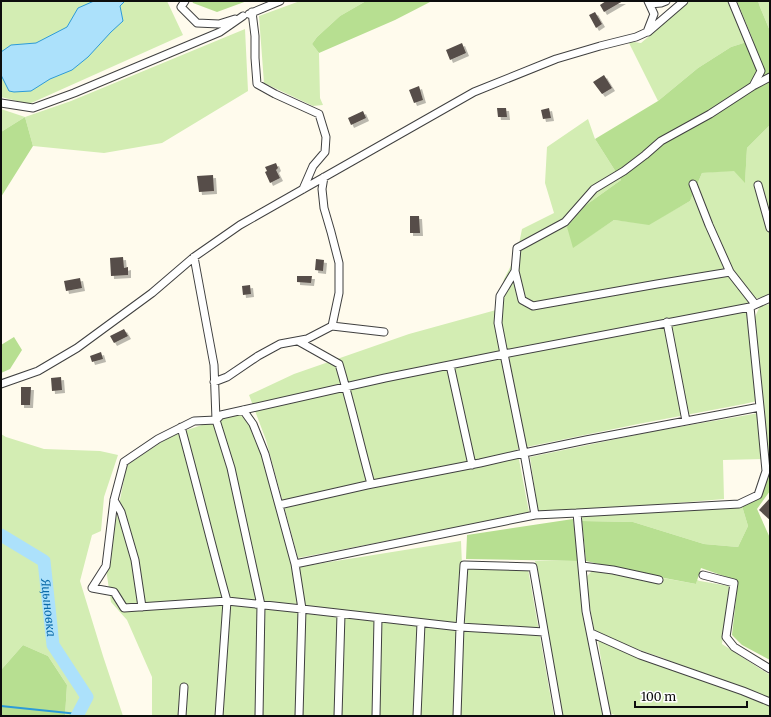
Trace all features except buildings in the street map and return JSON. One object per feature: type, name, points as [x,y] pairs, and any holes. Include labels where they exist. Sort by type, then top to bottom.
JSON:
[{"type":"street","points":[[185,1],[181,7],[197,23],[219,24],[280,1]]},
{"type":"street","points":[[647,32],[654,14],[649,2],[666,1]]},
{"type":"street","points":[[1,384],[38,371],[77,348],[152,294],[194,257],[240,225],[474,92],[556,59],[636,37],[647,32],[684,1]]},
{"type":"street","points":[[732,1],[761,71],[754,86]]},
{"type":"street","points":[[252,12],[255,36],[257,84],[319,114],[326,137],[325,152],[313,166],[303,190]]},
{"type":"street","points":[[1,103],[33,108],[74,93],[220,32],[243,16]]},
{"type":"street","points":[[730,272],[533,306],[522,300],[516,271],[517,248],[565,222],[594,190],[624,171],[661,141],[710,114],[770,77]]},
{"type":"street","points":[[324,177],[322,189],[324,208],[339,263],[339,293],[332,326]]},
{"type":"street","points":[[295,564],[535,515],[739,504],[758,495],[766,471],[752,306],[730,272],[693,184]]},
{"type":"street","points":[[758,185],[770,228]]},
{"type":"street","points":[[194,257],[214,365],[216,420],[231,468],[261,605],[259,716]]},
{"type":"street","points":[[516,271],[500,296],[498,323],[535,515]]},
{"type":"street","points":[[544,632],[460,627],[227,601],[124,608],[114,592],[92,588],[106,566],[114,500],[124,462],[158,439],[194,421],[216,420],[221,415],[346,387],[504,354],[752,306],[770,298]]},
{"type":"street","points":[[667,322],[686,422]]},
{"type":"street","points":[[214,382],[227,377],[258,356],[280,344],[307,339],[332,326],[384,332]]},
{"type":"street","points":[[298,341],[339,364],[371,484]]},
{"type":"street","points":[[450,365],[472,465]]},
{"type":"street","points":[[279,505],[371,484],[760,407]]},
{"type":"street","points":[[243,410],[253,424],[265,454],[295,564],[302,609],[299,716]]},
{"type":"street","points":[[181,428],[227,601],[219,716]]},
{"type":"street","points":[[114,500],[121,512],[135,560],[142,606]]},
{"type":"street","points":[[577,512],[586,611],[608,716]]},
{"type":"street","points":[[457,716],[464,565],[533,567],[559,716]]},
{"type":"street","points":[[582,566],[613,570],[659,580]]},
{"type":"street","points":[[704,575],[734,583],[726,637],[734,647],[770,669]]},
{"type":"street","points":[[338,716],[341,614]]},
{"type":"street","points":[[376,716],[378,618]]},
{"type":"street","points":[[417,716],[421,622]]},
{"type":"street","points":[[591,633],[640,655],[770,702]]},
{"type":"street","points":[[182,716],[184,687]]},
{"type":"green space","points":[[1,1],[167,1],[183,35],[29,104],[1,97]]},
{"type":"green space","points":[[192,1],[247,1],[217,12],[193,3]]},
{"type":"green space","points":[[300,1],[366,1],[340,16],[317,37],[312,44],[319,53],[320,98],[323,105],[313,106],[264,83],[259,16]]},
{"type":"green space","points":[[366,1],[432,1],[395,20],[319,53],[312,44],[317,37],[340,16]]},
{"type":"green space","points":[[690,1],[737,1],[753,40],[731,47],[698,68],[658,101],[628,41],[641,43]]},
{"type":"green space","points":[[737,1],[758,1],[770,31],[770,125],[747,148],[745,183],[734,171],[702,173],[690,201],[649,225],[614,220],[573,248],[567,227],[586,205],[621,180],[595,139],[658,101],[698,68],[731,47],[753,40]]},
{"type":"green space","points":[[758,1],[770,1],[770,31],[760,7]]},
{"type":"green space","points":[[245,29],[248,91],[162,143],[104,153],[33,146],[25,117],[71,101]]},
{"type":"green space","points":[[1,109],[25,117],[1,132]]},
{"type":"green space","points":[[25,117],[33,146],[1,197],[1,132]]},
{"type":"green space","points":[[588,119],[595,139],[621,180],[586,205],[573,247],[614,220],[649,224],[690,201],[702,173],[734,170],[745,182],[747,148],[770,125],[770,294],[749,300],[747,319],[757,401],[517,449],[529,512],[298,558],[266,440],[249,395],[294,374],[409,334],[496,310],[504,279],[517,254],[522,229],[554,213],[545,183],[547,147]]},
{"type":"green space","points":[[770,304],[770,457],[768,457],[754,319],[760,306]]},
{"type":"green space","points":[[14,337],[22,350],[10,369],[1,373],[1,345]]},
{"type":"green space","points":[[238,413],[247,421],[259,442],[292,568],[461,541],[462,565],[528,569],[554,716],[152,716],[152,677],[127,620],[111,602],[106,569],[127,465],[172,435]]},
{"type":"green space","points":[[759,413],[763,459],[723,460],[724,499],[583,511],[538,512],[530,457],[650,432]]},
{"type":"green space","points":[[1,434],[44,449],[100,451],[118,455],[104,497],[101,531],[92,535],[80,581],[123,716],[65,716],[67,685],[48,656],[23,645],[1,670]]},
{"type":"green space","points":[[768,457],[770,457],[770,491],[757,509],[770,538],[770,660],[742,645],[732,635],[738,581],[701,568],[696,584],[586,561],[582,521],[633,522],[704,544],[738,547],[748,526],[742,506],[759,497],[769,474]]},
{"type":"green space","points":[[742,506],[748,526],[738,547],[704,544],[633,522],[582,521],[581,514]]},
{"type":"green space","points":[[573,519],[579,561],[466,559],[467,535]]},
{"type":"green space","points":[[535,561],[579,561],[588,640],[603,716],[562,716]]},
{"type":"green space","points":[[592,571],[626,576],[660,584],[663,578],[696,584],[697,580],[729,586],[722,644],[770,675],[770,698],[628,646],[594,631],[588,595],[587,576]]},
{"type":"green space","points":[[598,640],[770,705],[770,716],[618,716],[609,713]]},
{"type":"green space","points":[[23,645],[48,656],[67,685],[65,716],[1,716],[1,670]]},
{"type":"water","points":[[94,1],[125,1],[120,6],[123,21],[88,57],[72,70],[50,79],[31,91],[9,91],[1,75],[1,52],[11,45],[36,43],[67,27],[78,8]]},
{"type":"waterway","name":"Яцыновка","points":[[1,535],[44,561],[53,645],[87,697],[77,716]]},
{"type":"waterway","points":[[1,706],[78,714]]}]
